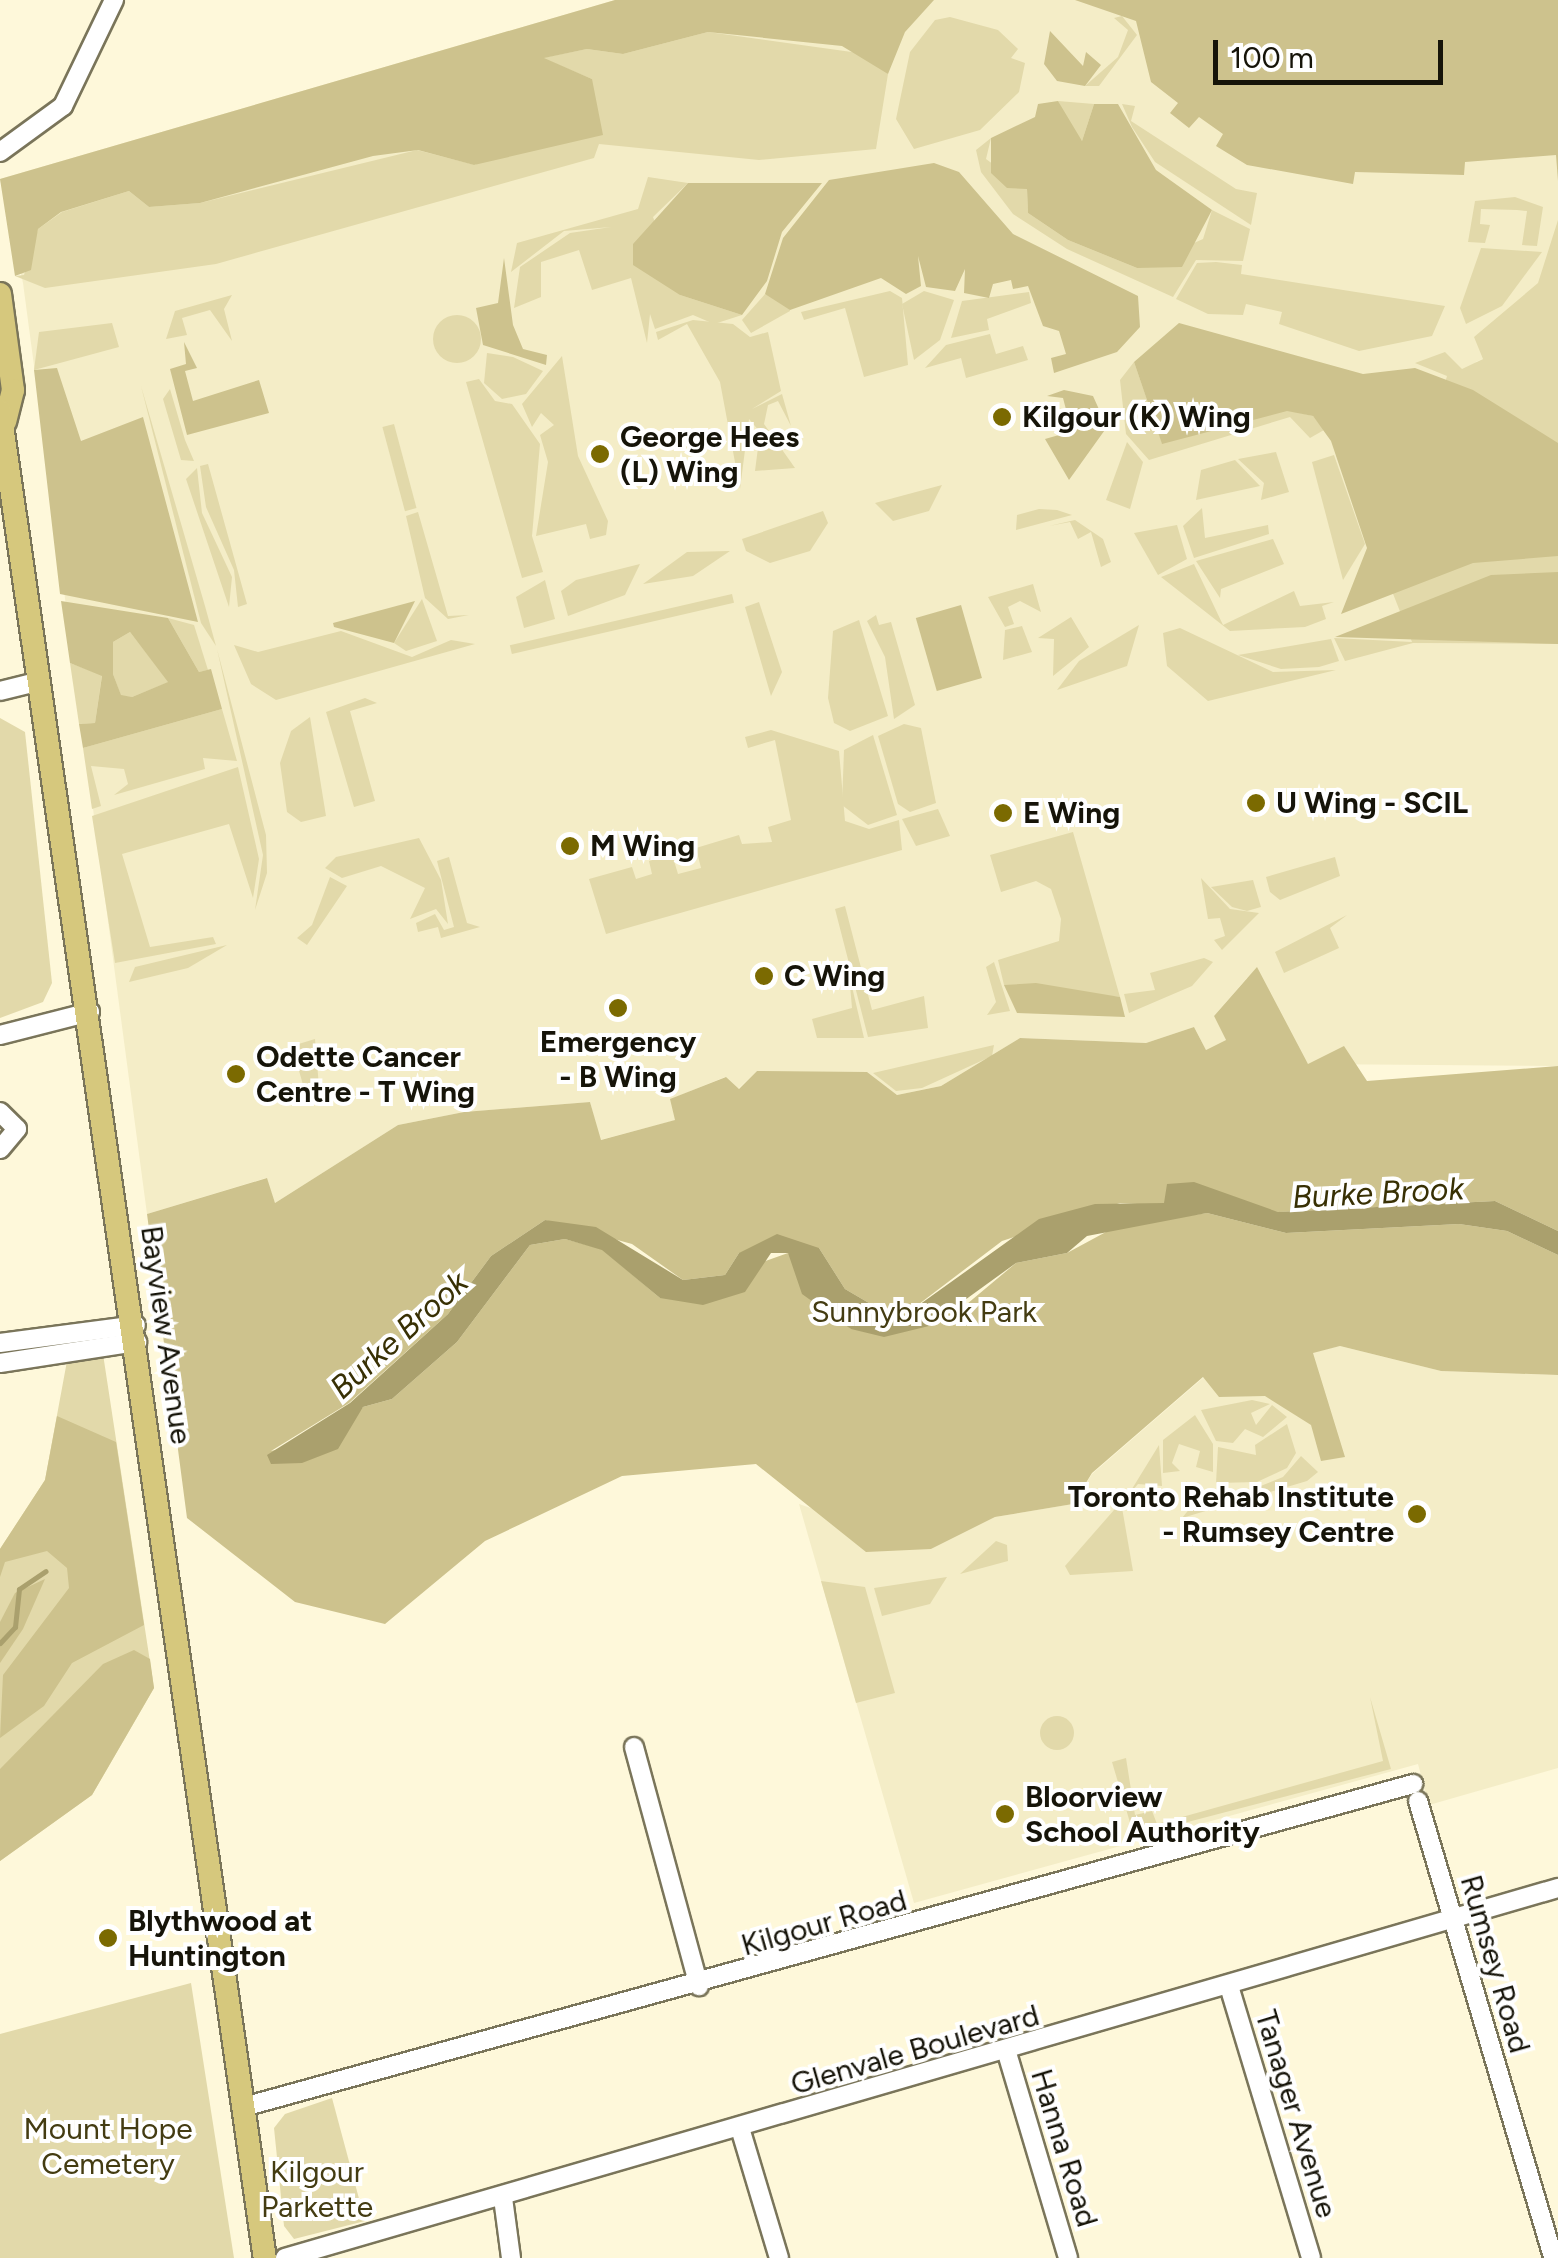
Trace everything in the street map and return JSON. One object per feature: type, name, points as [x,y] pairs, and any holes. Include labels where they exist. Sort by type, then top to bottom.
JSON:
[{"type":"main road","name":"Bayview Avenue","points":[[0,294],[13,390],[2,416],[247,2106],[265,2258]]},
{"type":"street","points":[[0,152],[64,106],[111,2]]},
{"type":"street","points":[[0,691],[40,681]]},
{"type":"street","points":[[0,1035],[90,1012]]},
{"type":"street","points":[[0,1112],[17,1128],[0,1149]]},
{"type":"street","points":[[0,1344],[50,1346],[136,1334]]},
{"type":"street","points":[[0,1363],[50,1346]]},
{"type":"street","points":[[634,1747],[700,1986]]},
{"type":"street","name":"Kilgour Road","points":[[247,2106],[1415,1792]]},
{"type":"street","name":"Rumsey Road","points":[[1415,1792],[1552,2258]]},
{"type":"street","name":"Glenvale Boulevard","points":[[284,2258],[1006,2053],[1558,1888]]},
{"type":"street","name":"Tanager Avenue","points":[[1229,1986],[1311,2258]]},
{"type":"street","name":"Hanna Road","points":[[1006,2053],[1068,2258]]},
{"type":"street","points":[[740,2128],[778,2258]]},
{"type":"street","points":[[504,2198],[511,2258]]},
{"type":"shaded area","points":[[615,0],[1116,0],[1558,155],[1558,324],[1476,362],[1413,643],[1558,644],[1558,1066],[1308,1064],[1247,978],[1214,1016],[1226,1040],[1206,1050],[1194,1027],[1146,1043],[1020,1038],[941,1086],[897,1095],[875,1080],[757,1071],[738,1089],[725,1077],[671,1099],[676,1120],[600,1140],[590,1102],[464,1112],[398,1125],[275,1203],[266,1178],[147,1214],[23,283],[0,179]]},
{"type":"shaded area","points":[[615,0],[934,0],[905,32],[888,74],[842,46],[708,32],[623,54],[587,49],[544,58],[592,79],[603,135],[474,165],[418,150],[373,156],[200,203],[149,207],[129,191],[61,212],[38,229],[31,270],[15,276],[0,179]]},
{"type":"shaded area","points":[[1075,0],[1558,0],[1558,181],[1556,155],[1465,162],[1464,175],[1355,172],[1353,184],[1247,165],[1216,146],[1223,134],[1199,117],[1189,128],[1170,113],[1178,103],[1151,82],[1136,21]]},
{"type":"shaded area","points":[[1050,31],[1083,66],[1086,52],[1101,65],[1085,86],[1057,81],[1044,64]]},
{"type":"shaded area","points":[[1058,101],[1082,141],[1094,104],[1118,104],[1156,170],[1212,210],[1182,267],[1137,268],[1068,240],[1028,213],[1027,189],[1007,188],[991,173],[991,138],[1035,117],[1038,104]]},
{"type":"shaded area","points":[[934,163],[959,172],[1013,234],[1138,296],[1140,327],[1117,352],[1054,373],[1051,358],[1066,354],[1059,331],[1043,326],[1028,286],[1013,289],[1011,280],[993,284],[989,298],[964,293],[965,269],[955,291],[926,287],[918,256],[921,286],[906,294],[881,278],[790,310],[765,294],[783,238],[829,180]]},
{"type":"shaded area","points":[[688,183],[822,183],[782,232],[767,281],[742,315],[680,295],[633,265],[633,244]]},
{"type":"shaded area","points":[[504,258],[513,325],[523,349],[547,355],[546,365],[483,345],[476,308],[498,303]]},
{"type":"shaded area","points":[[1179,323],[1363,374],[1415,368],[1473,390],[1558,443],[1558,556],[1473,563],[1341,614],[1367,548],[1331,441],[1313,416],[1287,411],[1162,444],[1134,362]]},
{"type":"shaded area","points":[[184,342],[197,368],[185,371],[193,401],[259,380],[269,413],[187,435],[170,369],[186,364]]},
{"type":"shaded area","points":[[57,368],[81,441],[143,417],[198,622],[60,594],[34,370]]},
{"type":"shaded area","points":[[1064,390],[1093,396],[1107,427],[1069,480],[1045,439],[1059,435],[1054,418],[1069,421],[1063,398],[1047,396]]},
{"type":"shaded area","points":[[1558,572],[1558,644],[1335,637],[1491,575]]},
{"type":"shaded area","points":[[61,601],[168,618],[199,672],[211,669],[222,709],[83,748],[79,724],[95,723],[102,676],[70,663]],"holes":[[[130,632],[168,682],[132,697],[121,695],[113,674],[113,642]]]},
{"type":"shaded area","points":[[415,601],[394,643],[334,627],[333,623]]},
{"type":"shaded area","points":[[961,605],[982,678],[937,691],[916,618]]},
{"type":"shaded area","name":"Sunnybrook Park","points":[[1257,967],[1308,1064],[1344,1046],[1367,1081],[1558,1066],[1558,1231],[1495,1201],[1279,1212],[1120,1203],[1002,1241],[898,1320],[845,1289],[819,1248],[739,1253],[725,1275],[683,1280],[632,1244],[545,1220],[491,1256],[448,1314],[349,1403],[271,1451],[340,1435],[363,1407],[392,1399],[457,1342],[530,1245],[565,1239],[602,1249],[660,1298],[788,1253],[851,1329],[961,1309],[1016,1263],[1067,1253],[1117,1226],[1207,1213],[1286,1233],[1459,1224],[1507,1231],[1558,1255],[1558,1375],[1441,1371],[1340,1346],[1313,1353],[1345,1457],[1321,1461],[1311,1425],[1265,1396],[1219,1397],[1203,1377],[1092,1473],[1073,1504],[995,1517],[931,1549],[866,1552],[756,1464],[622,1476],[485,1541],[385,1624],[295,1602],[187,1518],[147,1214],[267,1178],[275,1203],[398,1125],[464,1112],[590,1102],[601,1140],[675,1120],[670,1099],[726,1077],[739,1089],[757,1071],[867,1072],[897,1095],[941,1086],[1020,1038],[1146,1043],[1194,1027],[1206,1050],[1226,1040],[1214,1016]]},
{"type":"shaded area","points":[[1036,983],[1120,997],[1125,1017],[1017,1013],[1004,985]]},
{"type":"shaded area","points":[[1194,1182],[1278,1212],[1495,1201],[1558,1231],[1558,1255],[1507,1231],[1459,1224],[1286,1233],[1207,1213],[1087,1236],[1067,1253],[1016,1263],[929,1326],[884,1337],[851,1329],[802,1294],[788,1253],[771,1253],[745,1292],[703,1305],[660,1298],[602,1250],[565,1239],[530,1245],[457,1342],[392,1399],[363,1407],[338,1449],[302,1463],[271,1464],[267,1455],[350,1403],[448,1314],[491,1256],[545,1220],[596,1227],[683,1280],[725,1275],[739,1253],[777,1234],[819,1248],[845,1289],[898,1320],[1039,1219],[1095,1204],[1164,1203],[1167,1184]]},
{"type":"shaded area","points":[[1340,1346],[1441,1371],[1558,1375],[1558,1768],[1429,1805],[1418,1764],[914,1903],[799,1504],[931,1549],[995,1517],[1073,1504],[1092,1474],[1204,1377]]},
{"type":"shaded area","points":[[57,1416],[116,1442],[144,1625],[72,1663],[44,1706],[0,1738],[3,1675],[69,1588],[67,1568],[47,1551],[5,1562],[0,1577],[0,1549],[45,1480]]},
{"type":"shaded area","points":[[45,1579],[23,1629],[0,1663],[0,1622],[15,1593]]},
{"type":"shaded area","points":[[134,1650],[150,1659],[154,1688],[92,1795],[0,1861],[0,1769],[103,1664]]},
{"type":"green space","points":[[1122,16],[1137,35],[1099,86],[1085,86],[1118,57],[1128,30],[1114,18]]},
{"type":"green space","points":[[950,17],[998,30],[1018,49],[1011,58],[1025,63],[1019,92],[980,130],[914,149],[896,119],[910,52],[935,20]]},
{"type":"green space","points":[[708,32],[866,54],[888,74],[876,149],[759,160],[599,144],[594,158],[216,264],[45,288],[15,276],[24,275],[38,229],[62,212],[129,191],[149,207],[200,203],[417,150],[475,165],[592,79],[542,58],[587,49],[623,54]]},
{"type":"green space","points":[[1058,101],[1094,104],[1082,141],[1072,130]]},
{"type":"green space","points":[[1122,104],[1135,106],[1131,121],[1236,189],[1257,193],[1251,225],[1155,162],[1132,127]]},
{"type":"green space","points":[[991,138],[986,159],[1027,189],[1028,213],[1068,240],[1137,268],[1203,239],[1212,210],[1250,229],[1243,261],[1196,260],[1173,297],[1067,249],[1013,214],[981,172],[976,150]]},
{"type":"green space","points":[[648,177],[688,183],[653,217],[680,295],[742,315],[714,324],[693,315],[655,329],[650,314],[647,343],[631,278],[592,290],[579,250],[541,262],[541,297],[514,308],[520,267],[570,233],[611,227],[564,231],[511,272],[517,243],[638,209]]},
{"type":"green space","points":[[1515,197],[1543,207],[1537,246],[1522,245],[1527,211],[1517,210],[1481,209],[1480,224],[1490,225],[1485,243],[1468,242],[1475,201]]},
{"type":"green space","points":[[1558,220],[1558,644],[1413,643],[1345,661],[1334,638],[1412,642],[1388,581],[1447,376],[1415,363],[1445,352],[1462,369],[1483,359],[1474,337],[1538,283]]},
{"type":"green space","points":[[1481,248],[1542,252],[1502,306],[1466,324],[1460,308]]},
{"type":"green space","points":[[1197,263],[1242,265],[1241,274],[1445,306],[1432,336],[1359,351],[1279,324],[1282,312],[1246,304],[1243,315],[1208,314],[1176,299]]},
{"type":"green space","points":[[890,291],[902,298],[908,365],[864,377],[845,308],[804,320],[801,312]]},
{"type":"green space","points":[[924,291],[954,300],[940,340],[914,360],[902,304]]},
{"type":"green space","points":[[1029,292],[1031,303],[987,319],[989,330],[951,338],[962,301]]},
{"type":"green space","points":[[765,294],[788,301],[790,311],[751,333],[742,320]]},
{"type":"green space","points":[[232,295],[224,309],[232,341],[210,310],[182,318],[187,335],[166,339],[175,311]]},
{"type":"green space","points":[[457,315],[474,322],[481,339],[474,356],[457,363],[440,356],[433,339],[440,322]]},
{"type":"green space","points":[[693,320],[733,324],[750,337],[768,332],[781,391],[752,409],[782,394],[791,426],[778,401],[768,405],[764,424],[795,468],[755,471],[760,432],[749,419],[740,489],[720,382],[687,324],[658,340],[656,332]]},
{"type":"green space","points":[[112,323],[119,347],[34,370],[39,332]]},
{"type":"green space","points":[[990,334],[996,354],[1023,346],[1028,360],[966,378],[961,358],[925,368],[946,345]]},
{"type":"green space","points":[[487,353],[513,357],[543,371],[526,394],[502,399],[484,383]]},
{"type":"green space","points":[[562,356],[578,456],[608,521],[606,535],[590,539],[586,524],[536,536],[548,462],[540,435],[554,425],[541,413],[532,427],[522,404]]},
{"type":"green space","points":[[1134,362],[1162,443],[1287,410],[1313,416],[1324,430],[1310,438],[1290,417],[1149,460],[1126,434],[1120,380]]},
{"type":"green space","points":[[479,379],[495,401],[512,404],[540,444],[532,536],[543,572],[522,578],[466,382]]},
{"type":"green space","points":[[141,386],[205,606],[216,646],[201,623]]},
{"type":"green space","points":[[170,389],[194,461],[181,460],[163,399]]},
{"type":"green space","points":[[394,424],[417,508],[405,511],[382,427]]},
{"type":"green space","points":[[1127,442],[1143,462],[1130,509],[1106,500]]},
{"type":"green space","points":[[1276,452],[1289,492],[1261,500],[1264,483],[1238,459]]},
{"type":"green space","points":[[1334,455],[1365,544],[1343,580],[1312,462]]},
{"type":"green space","points":[[1235,460],[1260,486],[1196,500],[1201,470]]},
{"type":"green space","points":[[208,464],[247,604],[238,607],[234,570],[206,507],[200,466]]},
{"type":"green space","points":[[197,468],[202,513],[232,577],[229,607],[186,479]]},
{"type":"green space","points":[[942,485],[929,511],[893,521],[875,503]]},
{"type":"green space","points":[[1202,508],[1205,538],[1268,525],[1269,534],[1194,558],[1183,526]]},
{"type":"green space","points":[[1039,509],[1072,515],[1016,530],[1017,515]]},
{"type":"green space","points":[[823,511],[828,523],[810,551],[770,563],[746,551],[742,539]]},
{"type":"green space","points":[[418,512],[448,616],[469,615],[448,619],[425,598],[406,516]]},
{"type":"green space","points":[[1075,520],[1103,539],[1111,562],[1101,567],[1091,532],[1078,539],[1070,522],[1049,526]]},
{"type":"green space","points":[[1177,525],[1187,559],[1158,575],[1134,533]]},
{"type":"green space","points":[[1273,539],[1284,564],[1221,589],[1220,598],[1196,561]]},
{"type":"green space","points":[[730,551],[693,576],[643,584],[687,552]]},
{"type":"green space","points":[[640,564],[625,595],[568,616],[561,591],[576,580]]},
{"type":"green space","points":[[1194,564],[1223,625],[1294,591],[1300,606],[1334,602],[1322,606],[1326,619],[1305,627],[1230,631],[1161,577]]},
{"type":"green space","points":[[545,580],[555,619],[524,628],[516,597]]},
{"type":"green space","points":[[1033,584],[1041,612],[1020,601],[1008,607],[1014,624],[1005,627],[988,597]]},
{"type":"green space","points":[[732,594],[734,603],[512,654],[510,645]]},
{"type":"green space","points":[[422,599],[437,641],[406,651],[394,643]]},
{"type":"green space","points":[[759,602],[782,672],[771,696],[745,607]]},
{"type":"green space","points":[[876,615],[879,625],[891,622],[915,705],[894,719],[885,657],[867,621]]},
{"type":"green space","points":[[1071,617],[1089,647],[1053,676],[1054,639],[1038,638]]},
{"type":"green space","points":[[168,618],[194,625],[208,670],[199,672]]},
{"type":"green space","points":[[859,620],[888,716],[850,731],[834,723],[828,698],[833,631]]},
{"type":"green space","points":[[1139,625],[1127,666],[1057,690],[1079,661]]},
{"type":"green space","points":[[1022,626],[1032,652],[1003,660],[1005,630]]},
{"type":"green space","points":[[1180,628],[1273,672],[1336,670],[1208,701],[1167,666],[1163,633]]},
{"type":"green space","points":[[341,631],[412,657],[451,640],[475,644],[276,700],[251,684],[234,645],[258,652]]},
{"type":"green space","points":[[130,632],[169,682],[132,697],[121,696],[113,674],[113,642]]},
{"type":"green space","points":[[1331,639],[1339,661],[1319,667],[1281,669],[1238,655]]},
{"type":"green space","points":[[217,649],[266,835],[267,873],[255,910],[263,855]]},
{"type":"green space","points":[[70,663],[102,675],[95,723],[79,724]]},
{"type":"green space","points":[[365,698],[377,703],[350,711],[375,801],[354,807],[326,712]]},
{"type":"green space","points":[[222,709],[237,761],[203,758],[205,769],[114,795],[128,784],[124,769],[91,766],[101,806],[92,809],[83,748]]},
{"type":"green space","points":[[310,717],[326,816],[301,822],[287,812],[280,763],[291,731]]},
{"type":"green space","points":[[0,718],[25,732],[52,983],[43,1002],[0,1018]]},
{"type":"green space","points":[[904,724],[921,728],[936,803],[910,812],[898,804],[878,736]]},
{"type":"green space","points":[[771,730],[839,751],[845,821],[869,829],[899,820],[902,850],[606,934],[589,879],[632,867],[636,879],[652,874],[649,861],[672,854],[678,874],[701,868],[696,848],[739,835],[742,844],[772,842],[768,827],[791,820],[775,740],[748,748],[745,737]]},
{"type":"green space","points":[[873,735],[897,815],[868,825],[842,805],[844,750]]},
{"type":"green space","points":[[238,767],[259,859],[253,898],[229,824],[122,854],[150,947],[213,937],[216,944],[115,963],[92,816]]},
{"type":"green space","points":[[938,809],[950,836],[916,846],[902,819]]},
{"type":"green space","points":[[1073,832],[1120,997],[1004,985],[998,960],[1059,941],[1061,919],[1051,889],[1036,881],[1001,892],[990,855]]},
{"type":"green space","points":[[419,838],[441,880],[448,924],[436,909],[410,919],[425,888],[381,866],[342,878],[325,868],[336,857]]},
{"type":"green space","points":[[449,857],[467,923],[480,927],[441,938],[438,927],[418,932],[416,923],[435,914],[444,930],[454,927],[437,861]]},
{"type":"green space","points":[[1335,857],[1340,876],[1280,900],[1270,892],[1266,877]]},
{"type":"green space","points":[[330,877],[347,886],[307,945],[297,938],[312,925]]},
{"type":"green space","points":[[1201,878],[1230,909],[1259,913],[1222,950],[1214,940],[1225,936],[1220,918],[1208,919]]},
{"type":"green space","points":[[1253,880],[1261,907],[1247,911],[1232,907],[1211,887]]},
{"type":"green space","points":[[845,906],[872,1010],[924,996],[928,1028],[868,1037],[835,909]]},
{"type":"green space","points":[[1347,915],[1330,928],[1339,948],[1284,973],[1275,952]]},
{"type":"green space","points":[[227,945],[188,968],[129,982],[135,967]]},
{"type":"green space","points":[[1204,958],[1213,962],[1192,986],[1129,1013],[1124,994],[1155,990],[1150,973]]},
{"type":"green space","points":[[994,962],[1010,1011],[987,1015],[996,1002],[986,967]]},
{"type":"green space","points":[[849,974],[864,1038],[817,1038],[812,1019],[852,1008]]},
{"type":"green space","points":[[315,1039],[319,1087],[309,1106],[292,1046]]},
{"type":"green space","points":[[994,1045],[992,1056],[922,1088],[896,1091],[873,1073]]},
{"type":"green space","points":[[103,1354],[154,1688],[92,1795],[0,1861],[0,1549],[45,1480],[67,1361]]},
{"type":"green space","points":[[1252,1400],[1270,1404],[1251,1413],[1256,1425],[1272,1405],[1287,1417],[1263,1437],[1245,1429],[1233,1443],[1216,1441],[1201,1410]]},
{"type":"green space","points":[[1195,1415],[1213,1444],[1213,1472],[1196,1467],[1200,1451],[1179,1444],[1172,1463],[1180,1471],[1163,1473],[1163,1440]]},
{"type":"green space","points":[[1287,1424],[1296,1453],[1287,1468],[1257,1482],[1216,1483],[1218,1447],[1256,1455],[1255,1445]]},
{"type":"green space","points":[[1159,1445],[1162,1486],[1138,1484],[1127,1497]]},
{"type":"green space","points":[[1301,1456],[1318,1472],[1307,1481],[1182,1518],[1191,1507],[1186,1481],[1197,1495],[1253,1489],[1283,1477]]},
{"type":"green space","points":[[1121,1502],[1133,1571],[1070,1575],[1065,1566]]},
{"type":"green space","points":[[996,1541],[1007,1545],[1008,1561],[960,1574]]},
{"type":"green space","points":[[947,1577],[930,1604],[882,1616],[874,1588]]},
{"type":"green space","points":[[821,1581],[865,1587],[895,1693],[856,1703]]},
{"type":"green space","points":[[1370,1697],[1391,1769],[1134,1836],[1112,1762],[1126,1758],[1135,1815],[1152,1811],[1157,1824],[1383,1761]]},
{"type":"green space","points":[[1057,1716],[1069,1721],[1074,1733],[1069,1745],[1057,1750],[1045,1745],[1040,1733],[1045,1721]]},
{"type":"green space","name":"Mount Hope Cemetery","points":[[191,1983],[234,2258],[0,2258],[0,2034]]},
{"type":"green space","name":"Kilgour Parkette","points":[[332,2098],[365,2221],[294,2239],[284,2226],[274,2128],[285,2114]]},
{"type":"waterway","name":"Burke Brook","points":[[0,1643],[15,1627],[19,1589],[46,1571]]},
{"type":"place","name":"Kilgour (K) Wing","points":[[1002,417]]},
{"type":"place","name":"George Hees (L) Wing","points":[[600,454]]},
{"type":"place","name":"U Wing - SCIL","points":[[1256,803]]},
{"type":"place","name":"E Wing","points":[[1003,813]]},
{"type":"place","name":"M Wing","points":[[570,846]]},
{"type":"place","name":"C Wing","points":[[764,976]]},
{"type":"place","name":"Emergency - B Wing","points":[[618,1008]]},
{"type":"place","name":"Odette Cancer Centre - T Wing","points":[[236,1074]]},
{"type":"place","name":"Toronto Rehab Institute - Rumsey Centre","points":[[1417,1514]]},
{"type":"place","name":"Bloorview School Authority","points":[[1005,1814]]},
{"type":"place","name":"Blythwood at Huntington","points":[[108,1938]]}]
